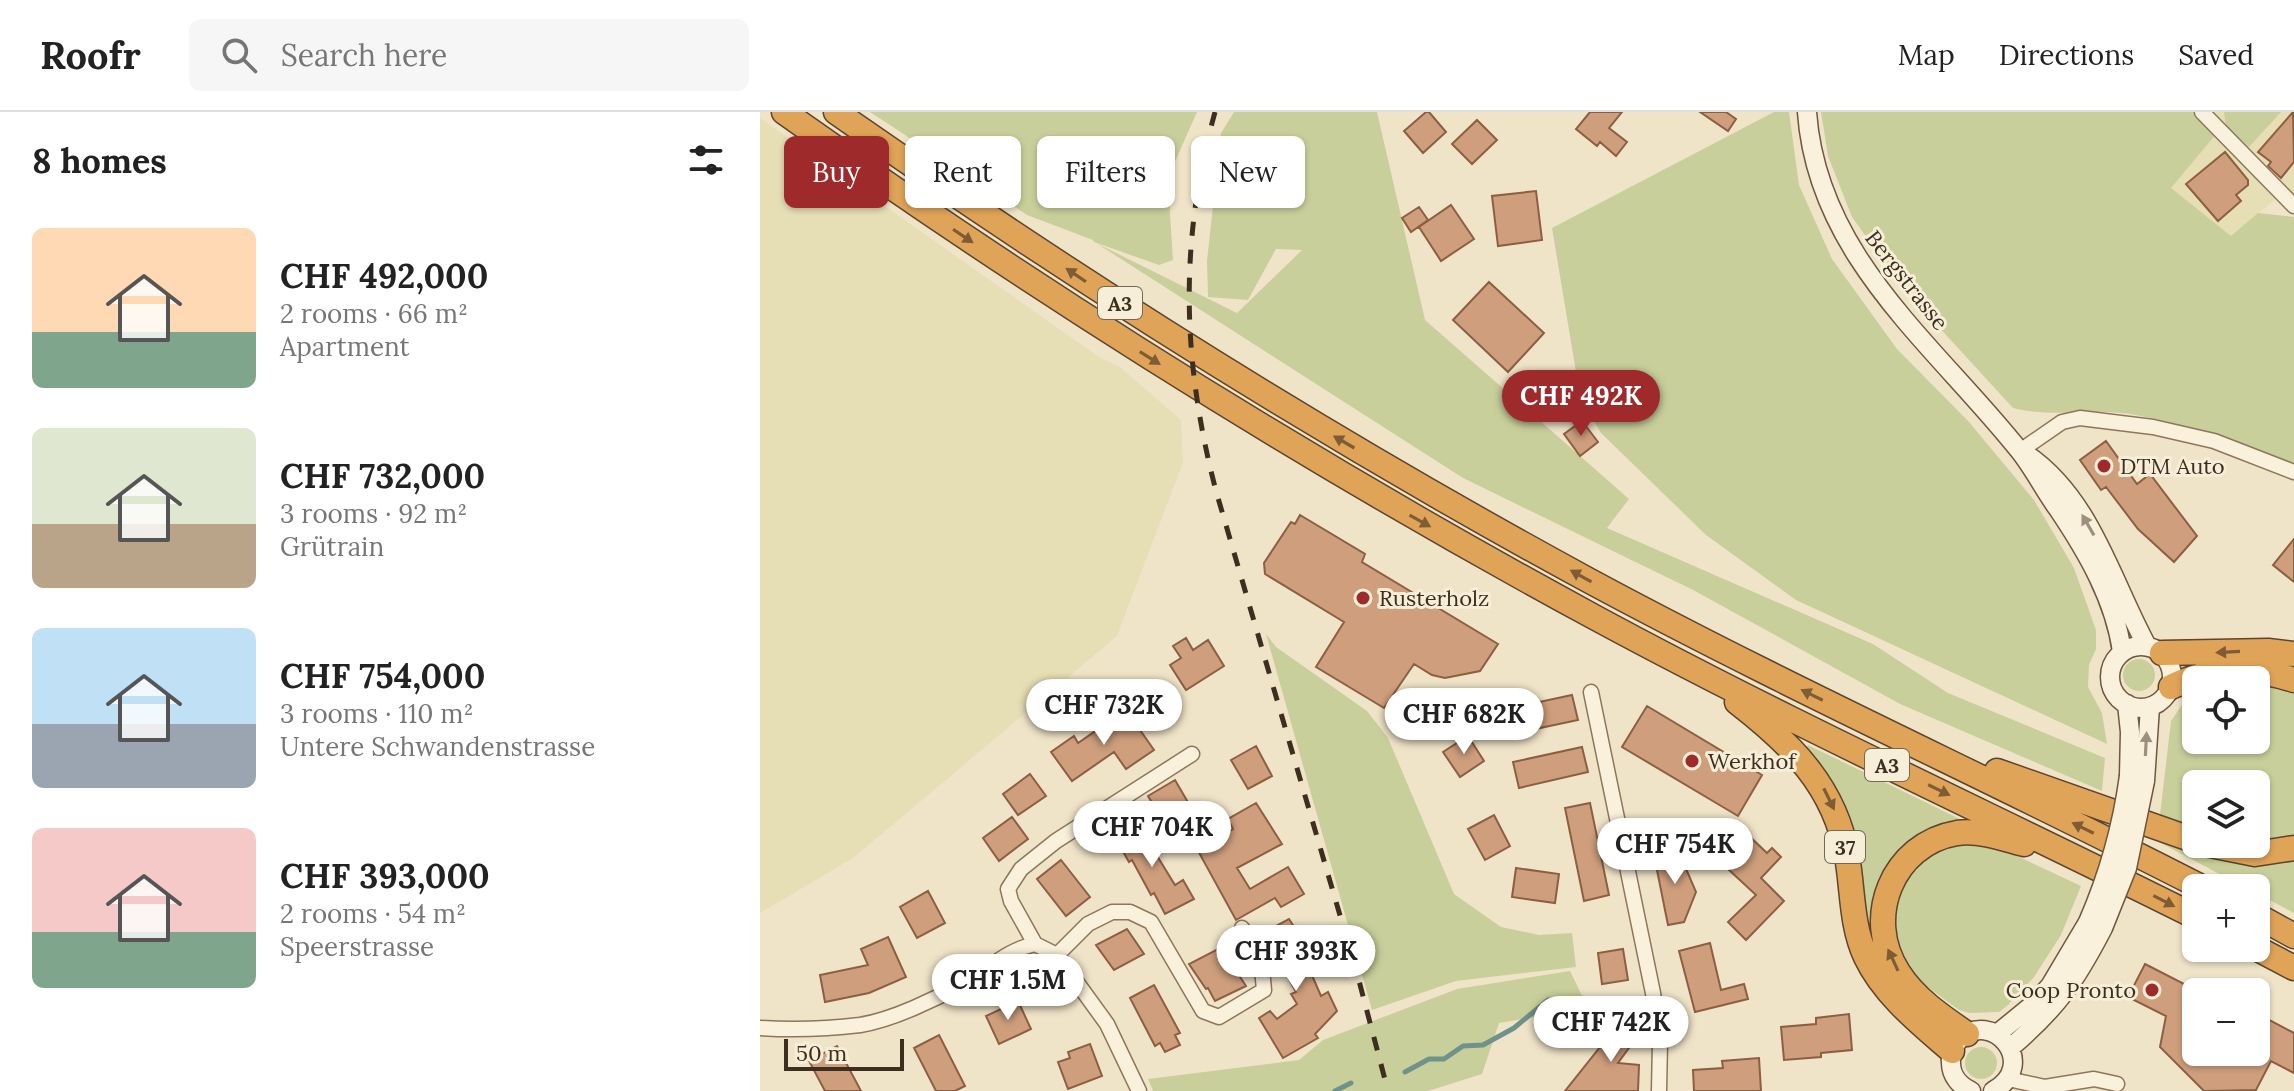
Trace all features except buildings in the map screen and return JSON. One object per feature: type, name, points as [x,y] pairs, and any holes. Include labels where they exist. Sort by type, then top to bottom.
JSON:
[{"type":"highway","name":"A3","points":[[784,112],[977,246],[1225,405],[1403,511],[1693,669],[2182,910]]},
{"type":"highway","name":"A3","points":[[836,112],[1095,288],[1317,426],[1590,581],[2182,878]]},
{"type":"highway","points":[[2154,649],[2194,654],[2268,651],[2294,654]]},
{"type":"highway","name":"37","points":[[1693,669],[1782,738],[1819,780],[1842,833],[1855,924],[1867,959],[1892,994],[1959,1043]]},
{"type":"highway","points":[[2171,687],[2198,676],[2224,673],[2271,674],[2294,680]]},
{"type":"highway","points":[[1882,730],[2182,836]]},
{"type":"highway","points":[[1959,1043],[1899,973],[1889,955],[1882,927],[1883,905],[1897,871],[1909,857],[1931,841],[1969,832],[2082,860]]},
{"type":"highway","points":[[2270,852],[2294,848]]},
{"type":"highway","points":[[2270,923],[2294,936]]},
{"type":"highway","points":[[2270,955],[2294,968]]},
{"type":"main road","name":"Bergstrasse","points":[[1807,112],[1811,147],[1821,185],[1837,225],[1898,312],[2020,451],[2077,537],[2096,572],[2118,629],[2122,652]]},
{"type":"main road","name":"Bergstrasse","points":[[2020,451],[2056,478],[2074,502],[2099,545],[2129,612],[2172,672],[2171,687]]},
{"type":"main road","points":[[2154,649],[2129,647],[2122,652],[2111,666],[2110,684],[2119,699],[2142,708],[2163,699],[2171,687]]},
{"type":"main road","points":[[2127,704],[2137,778]]},
{"type":"main road","points":[[2004,1041],[2050,1014],[2076,978],[2095,925],[2130,856],[2137,778],[2150,707]]},
{"type":"main road","points":[[1960,1088],[1950,1061],[1959,1043],[1982,1030],[2004,1041],[2013,1058],[2008,1079],[1993,1091]]},
{"type":"street","points":[[2202,112],[2294,206]]},
{"type":"street","points":[[2020,451],[2062,422],[2080,418],[2153,427],[2214,441],[2294,472]]},
{"type":"street","points":[[1591,692],[1653,993],[1660,1042],[1659,1091]]},
{"type":"street","points":[[1139,1091],[1107,1024],[1057,955],[1035,944],[1011,901],[1008,889],[1021,869],[1056,841],[1192,754]]},
{"type":"street","points":[[1057,955],[1088,924],[1112,912],[1130,912],[1151,922],[1203,1011],[1219,1017],[1264,990],[1262,969],[1242,928]]},
{"type":"street","points":[[760,1028],[863,1025],[917,1006],[964,983],[1020,948],[1035,944]]},
{"type":"street","points":[[2008,1079],[2045,1087],[2117,1084]]},
{"type":"shaded area","points":[[2207,112],[2294,112],[2294,201],[2284,192],[2231,236],[2170,188],[2224,125]]},
{"type":"shaded area","points":[[760,118],[786,136],[784,208],[888,208],[1099,357],[1120,367],[1181,420],[1183,462],[1117,636],[853,858],[760,913]]},
{"type":"green space","points":[[870,112],[1197,112],[1175,162],[1175,136],[1037,136],[1037,208],[1170,208],[1173,260],[1159,265],[1027,215],[1016,208],[1021,208],[1021,136],[907,136]]},
{"type":"green space","points":[[1234,112],[1377,112],[1425,320],[1629,499],[1607,528],[1873,644],[1948,693],[2105,758],[2102,791],[1900,704],[1695,591],[1463,478],[1096,243],[1237,313],[1302,250],[1276,249],[1248,300],[1208,297],[1207,261],[1213,208],[1305,208],[1305,136],[1221,136]]},
{"type":"green space","points":[[1774,112],[1789,112],[1799,185],[1832,259],[1897,349],[1969,422],[2034,500],[2074,568],[2096,630],[2096,649],[2089,665],[2088,687],[2102,713],[2107,744],[1796,600],[1706,535],[1601,433],[1580,396],[1552,228]]},
{"type":"green space","points":[[1821,112],[2194,112],[2217,133],[2171,188],[2231,236],[2258,213],[2294,217],[2294,467],[2214,436],[2152,418],[2115,412],[2042,412],[2013,408],[1902,287],[1852,217],[1828,156]]},
{"type":"green space","points":[[2224,112],[2281,112],[2249,147],[2226,127]]},
{"type":"green space","points":[[1266,634],[1276,647],[1367,711],[1388,738],[1454,894],[1501,927],[1539,935],[1572,933],[1576,967],[1456,981],[1372,1010]]},
{"type":"green space","points":[[2139,659],[2151,663],[2155,675],[2151,687],[2139,691],[2127,687],[2123,675],[2127,663]]},
{"type":"green space","points":[[2270,686],[2294,694],[2294,913],[2270,900],[2270,874],[2219,874],[2189,858],[2270,858],[2270,770],[2182,770],[2182,854],[2157,841],[2171,721],[2181,706],[2182,754],[2270,754]]},
{"type":"green space","points":[[1808,745],[1968,823],[2000,848],[2081,886],[2061,935],[2034,977],[1999,1012],[1969,1013],[1959,1010],[1918,980],[1881,969],[1806,747]]},
{"type":"green space","points":[[1570,971],[1588,1008],[1499,1023],[1482,1074],[1428,1091],[1153,1091],[1148,1079],[1299,1060],[1323,1040],[1457,989]]},
{"type":"green space","points":[[1981,1047],[1993,1051],[1997,1063],[1993,1075],[1981,1079],[1969,1075],[1965,1063],[1969,1051]]},
{"type":"waterway","points":[[1405,1072],[1429,1059],[1444,1059],[1463,1046],[1483,1045],[1514,1028],[1548,1000],[1574,1000],[1592,1005]]},
{"type":"waterway","points":[[1335,1091],[1351,1083]]},
{"type":"railway","points":[[1215,112],[1203,160],[1191,255],[1189,302],[1196,395],[1216,491],[1358,977],[1388,1091]]},
{"type":"place","name":"DTM Auto","points":[[2104,466]]},
{"type":"place","name":"Rusterholz","points":[[1363,598]]},
{"type":"place","name":"Werkhof","points":[[1692,761]]},
{"type":"place","name":"Coop Pronto","points":[[2152,990]]}]
